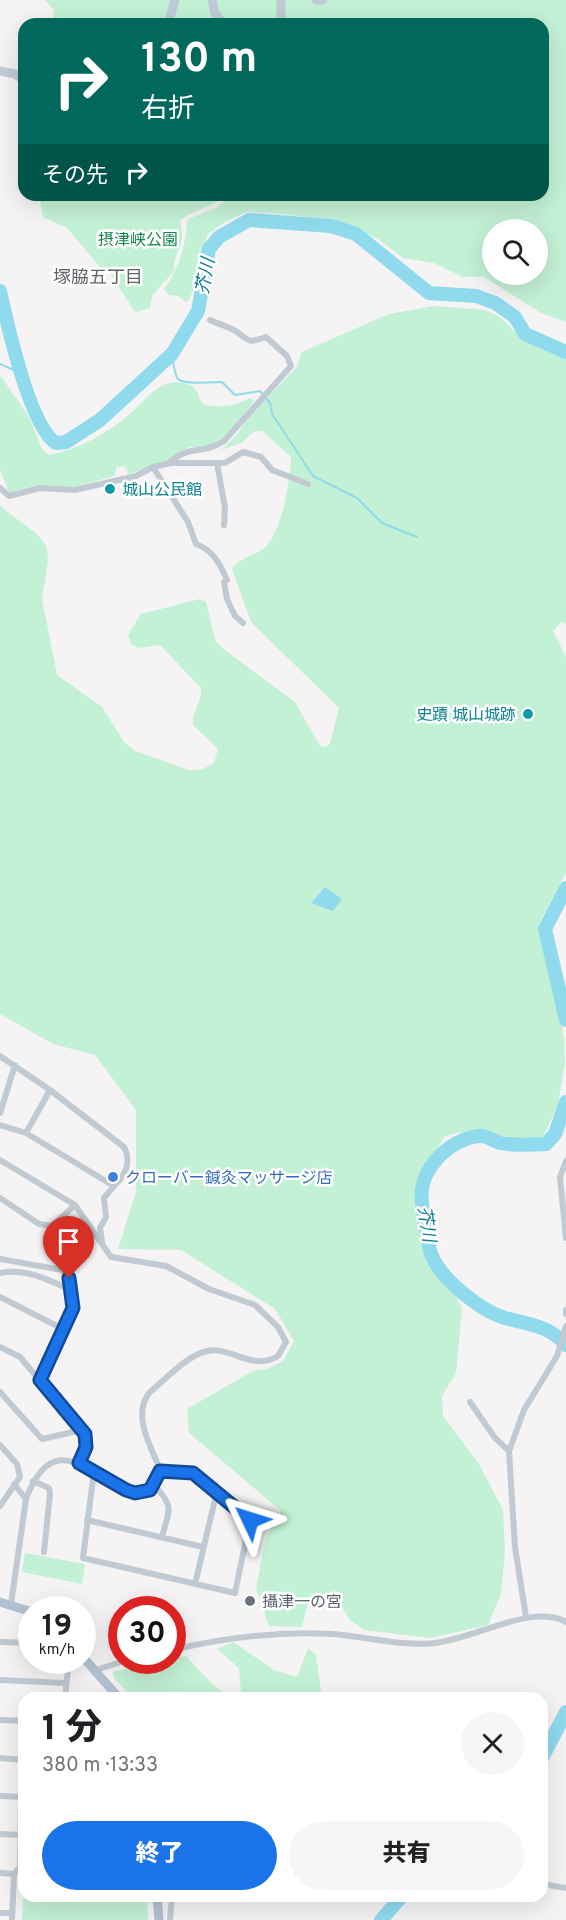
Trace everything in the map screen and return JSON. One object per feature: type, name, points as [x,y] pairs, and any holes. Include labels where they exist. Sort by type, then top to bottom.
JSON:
[{"type":"main road","points":[[0,1602],[18,1607]]},
{"type":"main road","points":[[96,1670],[114,1692]]},
{"type":"main road","points":[[158,1902],[159,1920]]},
{"type":"street","points":[[170,18],[175,0]]},
{"type":"street","points":[[212,0],[219,18]]},
{"type":"street","points":[[281,0],[281,18]]},
{"type":"street","points":[[316,0],[323,0]]},
{"type":"street","points":[[0,71],[18,76]]},
{"type":"street","points":[[169,463],[183,451],[213,448],[225,441],[291,366],[287,356],[266,337],[252,342],[242,339],[237,332],[210,320]]},
{"type":"street","points":[[0,488],[9,496],[40,488],[75,490],[136,476],[153,467],[169,463],[225,463],[243,452],[265,460],[272,470],[308,484]]},
{"type":"street","points":[[216,463],[225,508],[224,525]]},
{"type":"street","points":[[153,467],[188,522],[196,544],[209,549],[220,565],[227,580],[224,582],[226,599],[235,616],[243,623]]},
{"type":"street","points":[[0,1056],[50,1090],[123,1147],[127,1167],[122,1178],[104,1198],[106,1217],[100,1228],[102,1242]]},
{"type":"street","points":[[0,1113],[15,1065]]},
{"type":"street","points":[[26,1133],[50,1090]]},
{"type":"street","points":[[0,1125],[26,1133],[114,1186]]},
{"type":"street","points":[[0,1160],[75,1205],[111,1257],[166,1266],[208,1289],[255,1305],[278,1327],[286,1342],[278,1356],[259,1362],[248,1361],[227,1352],[202,1353],[150,1392],[145,1398],[142,1419],[160,1471],[155,1486],[150,1490],[135,1493],[79,1463],[70,1461],[47,1465],[33,1481],[26,1499],[11,1604]]},
{"type":"street","points":[[566,1161],[560,1177],[566,1238]]},
{"type":"street","points":[[0,1198],[39,1224],[52,1226],[75,1205]]},
{"type":"street","points":[[0,1259],[62,1270],[69,1278],[73,1308],[40,1380]]},
{"type":"street","points":[[0,1273],[10,1271],[38,1274],[71,1290]]},
{"type":"street","points":[[0,1298],[63,1329]]},
{"type":"street","points":[[526,1617],[515,1547],[509,1451],[524,1410],[557,1356],[566,1328]]},
{"type":"street","points":[[0,1347],[20,1356],[82,1430],[86,1447],[79,1463]]},
{"type":"street","points":[[0,1392],[42,1439],[82,1430]]},
{"type":"street","points":[[470,1402],[495,1438],[509,1451]]},
{"type":"street","points":[[0,1444],[17,1464],[20,1477],[0,1506]]},
{"type":"street","points":[[94,1471],[83,1558],[235,1593],[250,1520],[193,1473],[160,1471]]},
{"type":"street","points":[[33,1481],[49,1488],[50,1494],[44,1552]]},
{"type":"street","points":[[14,1484],[26,1499]]},
{"type":"street","points":[[155,1486],[169,1502],[162,1537]]},
{"type":"street","points":[[195,1584],[217,1491]]},
{"type":"street","points":[[87,1520],[203,1547]]},
{"type":"street","points":[[186,1647],[222,1639],[330,1634],[434,1643],[488,1631],[526,1617],[548,1615],[566,1622]]},
{"type":"street","points":[[0,1642],[18,1643]]},
{"type":"street","points":[[96,1670],[108,1666]]},
{"type":"street","points":[[65,1692],[67,1674]]},
{"type":"street","points":[[0,1680],[66,1683]]},
{"type":"street","points":[[0,1720],[18,1721]]},
{"type":"street","points":[[0,1758],[18,1760]]},
{"type":"street","points":[[0,1796],[18,1797]]},
{"type":"street","points":[[0,1834],[18,1835]]},
{"type":"street","points":[[0,1913],[12,1916],[14,1874],[18,1869]]},
{"type":"street","points":[[0,1873],[14,1874]]},
{"type":"street","points":[[548,1885],[566,1888]]},
{"type":"street","points":[[170,1920],[172,1902]]},
{"type":"green space","points":[[45,0],[566,0],[566,322],[541,313],[497,285],[548,285],[548,219],[482,219],[482,277],[463,277],[434,263],[403,258],[378,239],[335,220],[246,212],[225,222],[207,235],[194,289],[187,303],[178,296],[169,295],[164,289],[181,256],[187,220],[217,207],[224,201],[549,201],[549,18],[53,18],[54,10]]},
{"type":"green space","name":"摂津峡公園","points":[[40,201],[217,201],[180,221],[182,237],[174,271],[152,296],[150,308],[135,312],[108,270],[99,266],[67,228],[43,217]]},
{"type":"green space","points":[[434,306],[485,310],[500,317],[523,340],[566,359],[566,624],[561,622],[553,631],[566,657],[566,872],[540,922],[564,1038],[565,1063],[558,1105],[543,1137],[518,1139],[469,1132],[444,1137],[417,1186],[416,1211],[431,1266],[453,1291],[462,1308],[456,1373],[442,1396],[443,1416],[479,1464],[503,1510],[505,1552],[501,1594],[488,1625],[430,1638],[364,1630],[349,1619],[335,1594],[308,1603],[302,1627],[269,1626],[256,1588],[266,1537],[281,1511],[189,1433],[187,1409],[253,1371],[267,1369],[283,1361],[294,1341],[275,1309],[181,1250],[118,1249],[136,1192],[136,1110],[95,1055],[53,1044],[0,1014],[0,506],[38,535],[47,548],[48,560],[42,599],[57,675],[102,707],[124,742],[135,751],[189,770],[201,770],[214,763],[218,749],[193,725],[201,688],[160,645],[138,648],[131,644],[128,635],[141,614],[200,599],[206,602],[215,640],[222,648],[295,702],[320,746],[325,747],[330,744],[339,708],[251,622],[232,569],[242,560],[263,549],[275,532],[287,492],[291,457],[262,431],[255,431],[241,443],[221,450],[237,435],[248,417],[297,367],[302,352],[389,314]]},
{"type":"green space","points":[[0,375],[29,417],[42,449],[49,455],[72,449],[113,427],[152,392],[167,384],[180,383],[191,386],[196,390],[203,404],[209,406],[227,406],[250,398],[254,401],[230,432],[221,439],[204,447],[189,447],[163,463],[129,474],[124,466],[117,467],[114,476],[75,487],[38,485],[9,493],[0,470]]},
{"type":"green space","points":[[25,1553],[85,1564],[82,1584],[22,1572]]},
{"type":"green space","points":[[233,1642],[274,1670],[297,1677],[308,1648],[316,1655],[321,1692],[239,1692],[241,1691],[239,1668],[217,1649]]},
{"type":"green space","points":[[186,1656],[213,1685],[223,1692],[127,1692],[113,1674],[186,1674]]},
{"type":"green space","points":[[23,1902],[147,1902],[148,1920],[22,1920]]},
{"type":"water","points":[[325,887],[342,899],[333,911],[311,903]]},
{"type":"waterway","name":"芥川","points":[[0,291],[14,349],[29,396],[46,433],[56,443],[66,442],[100,420],[172,354],[198,311],[209,249],[219,237],[249,220],[331,226],[356,234],[429,293],[476,296],[495,303],[515,317],[525,334],[566,352]]},
{"type":"waterway","points":[[172,354],[176,374],[181,381],[222,382],[235,395],[260,391],[270,403],[272,414],[313,476],[357,498],[382,523],[417,537]]},
{"type":"waterway","points":[[0,364],[23,374]]},
{"type":"waterway","name":"芥川","points":[[566,888],[545,929],[566,1020]]},
{"type":"waterway","name":"芥川","points":[[566,1102],[555,1134],[546,1144],[506,1144],[482,1136],[467,1138],[456,1143],[437,1159],[424,1179],[422,1191],[424,1222],[430,1250],[444,1275],[485,1309],[505,1318],[546,1330],[566,1345]]},
{"type":"waterway","name":"芥川","points":[[548,1746],[566,1712]]},
{"type":"waterway","name":"芥川","points":[[381,1920],[397,1902]]},
{"type":"place","name":"城山公民館","points":[[110,489]]},
{"type":"place","name":"史蹟 城山城跡","points":[[528,714]]},
{"type":"place","name":"クローバー鍼灸マッサージ店","points":[[113,1177]]},
{"type":"place","name":"攝津一の宮","points":[[250,1601]]},
{"type":"district","name":"塚脇五丁目","points":[[98,277]]},
{"type":"route","points":[[69,1278],[73,1308],[40,1380],[85,1434],[86,1447],[79,1463],[135,1493],[150,1490],[155,1486],[160,1471],[177,1470],[193,1473],[206,1481],[250,1520]]}]
